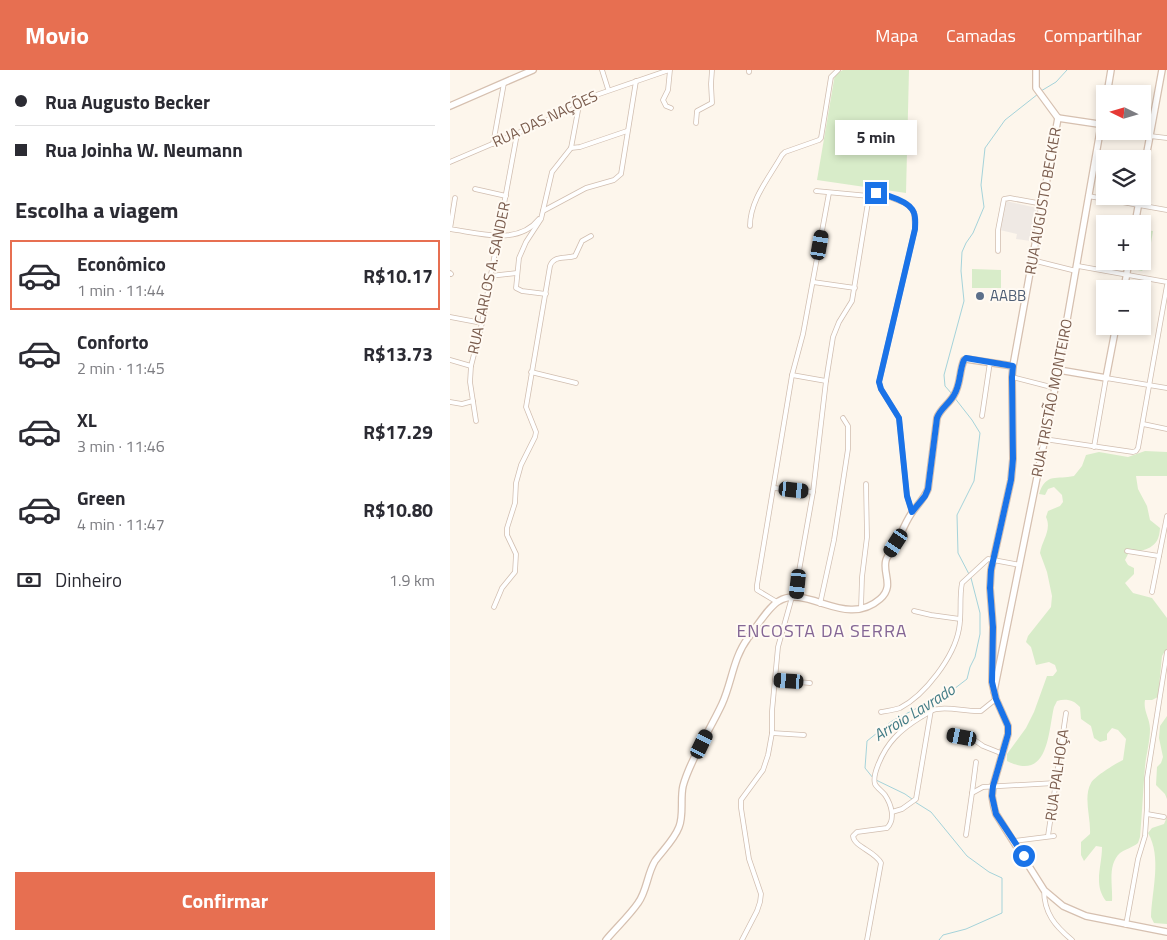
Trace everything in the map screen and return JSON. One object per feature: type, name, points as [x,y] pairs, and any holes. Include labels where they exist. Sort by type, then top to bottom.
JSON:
[{"type":"street","points":[[450,106],[533,70]]},
{"type":"street","points":[[602,70],[608,90]]},
{"type":"street","points":[[670,70],[668,90],[662,100],[666,106],[671,108]]},
{"type":"street","name":"RUA DAS NAÇÕES","points":[[450,162],[546,121],[580,100],[670,70]]},
{"type":"street","points":[[696,123],[697,111],[712,103],[712,70]]},
{"type":"street","points":[[750,226],[753,207],[782,156],[793,149],[815,142],[821,138],[831,77],[838,70]]},
{"type":"street","points":[[1036,70],[1036,88],[1058,118],[1096,124]]},
{"type":"street","points":[[1108,85],[1111,70]]},
{"type":"street","points":[[1151,130],[1162,70]]},
{"type":"street","points":[[455,198],[450,229],[498,236],[528,230],[543,213],[586,188],[614,180],[621,174],[636,81]]},
{"type":"street","points":[[493,144],[504,83]]},
{"type":"street","points":[[546,294],[522,291],[516,288],[519,258],[522,249],[536,228],[543,213],[552,172],[571,148],[580,100]]},
{"type":"street","name":"RUA AUGUSTO BECKER","points":[[1058,118],[1013,366],[1013,459],[1011,480],[993,559],[990,588],[993,627],[992,682],[995,696],[1008,726],[1008,734],[993,786],[992,796],[996,814],[1044,890],[1044,901],[1051,920],[1058,929],[1072,940]]},
{"type":"street","points":[[571,148],[580,147],[627,131]]},
{"type":"street","name":"RUA CARLOS A. SANDER","points":[[476,421],[470,382],[471,366],[482,323],[517,134]]},
{"type":"street","points":[[1151,136],[1167,138]]},
{"type":"street","name":"RUA TRISTÃO MONTEIRO","points":[[995,696],[1059,370],[1088,196],[1100,140]]},
{"type":"street","points":[[475,188],[506,196]]},
{"type":"street","points":[[816,191],[869,196],[879,193],[906,204],[914,212],[915,229],[879,382],[881,389],[899,418],[907,496],[912,512]]},
{"type":"street","points":[[777,602],[757,590],[792,375],[803,334],[829,193]]},
{"type":"street","points":[[742,940],[757,911],[761,894],[749,859],[741,800],[763,770],[772,733],[774,680],[778,647],[794,597],[814,492],[826,381],[835,330],[852,301],[869,196]]},
{"type":"street","points":[[1088,196],[1096,197]]},
{"type":"street","points":[[998,251],[998,230],[1004,199],[1010,198],[1043,204]]},
{"type":"street","points":[[1143,205],[1167,210]]},
{"type":"street","points":[[494,607],[502,588],[515,572],[516,554],[507,535],[507,528],[515,503],[516,483],[521,465],[535,437],[535,426],[526,407],[552,262],[556,258],[575,256],[582,241],[591,236]]},
{"type":"street","points":[[1032,260],[1167,283],[1143,424],[1136,451],[1094,448],[1044,439]]},
{"type":"street","points":[[1125,280],[1127,270]]},
{"type":"street","points":[[490,276],[517,273]]},
{"type":"street","points":[[813,282],[855,288]]},
{"type":"street","points":[[450,317],[482,323]]},
{"type":"street","points":[[1094,448],[1114,335]]},
{"type":"street","points":[[606,940],[639,903],[654,862],[680,826],[682,788],[687,774],[722,703],[732,677],[735,660],[747,639],[777,602],[794,597],[849,610],[861,609],[873,604],[882,597],[888,577],[885,562],[912,512],[925,496],[928,489],[937,418],[952,398],[960,381],[964,360],[966,358],[1013,366]]},
{"type":"street","points":[[450,360],[471,366]]},
{"type":"street","points":[[982,416],[990,362]]},
{"type":"street","points":[[1059,370],[1167,388]]},
{"type":"street","points":[[531,372],[576,383]]},
{"type":"street","points":[[792,375],[826,381]]},
{"type":"street","points":[[1012,377],[1055,388]]},
{"type":"street","points":[[450,402],[473,401]]},
{"type":"street","points":[[820,604],[834,540],[848,449],[848,426],[843,418]]},
{"type":"street","points":[[1143,424],[1167,429]]},
{"type":"street","points":[[861,609],[862,577],[867,536],[866,484]]},
{"type":"street","points":[[774,488],[814,492]]},
{"type":"street","points":[[1152,592],[1167,516]]},
{"type":"street","points":[[1127,551],[1159,556]]},
{"type":"street","points":[[881,712],[899,708],[927,687],[948,657],[956,640],[960,619],[962,583],[988,559],[1020,565]]},
{"type":"street","points":[[914,611],[960,619]]},
{"type":"street","points":[[1126,925],[1138,859],[1145,836],[1147,778],[1166,652]]},
{"type":"street","points":[[774,680],[810,682]]},
{"type":"street","points":[[867,940],[881,863],[875,854],[856,844],[853,836],[857,832],[887,828],[891,821],[892,812],[886,797],[875,785],[874,778],[880,760],[891,739],[931,710],[981,711],[995,696]]},
{"type":"street","points":[[892,812],[902,809],[916,799],[931,710]]},
{"type":"street","name":"RUA PALHOÇA","points":[[1048,836],[1066,713]]},
{"type":"street","points":[[772,733],[804,735]]},
{"type":"street","points":[[951,735],[973,739],[983,746],[1003,754]]},
{"type":"street","points":[[966,835],[976,762]]},
{"type":"street","points":[[972,793],[983,786],[1055,783]]},
{"type":"street","points":[[1147,814],[1164,817]]},
{"type":"street","points":[[1014,841],[1054,836]]},
{"type":"street","points":[[1044,890],[1067,908],[1086,916],[1167,932]]},
{"type":"shaded area","points":[[1006,201],[1037,208],[1031,241],[1016,239],[1017,234],[1000,230]]},
{"type":"green space","points":[[843,70],[909,70],[906,193],[817,180],[835,74]]},
{"type":"green space","points":[[972,269],[1001,270],[1001,288],[972,288]]},
{"type":"green space","points":[[1145,451],[1167,452],[1167,476],[1136,476],[1138,489],[1147,506],[1150,520],[1160,528],[1159,535],[1154,545],[1128,554],[1125,560],[1128,565],[1134,568],[1134,574],[1125,583],[1133,593],[1152,598],[1167,618],[1167,652],[1165,651],[1162,656],[1158,697],[1152,700],[1145,700],[1150,734],[1145,767],[1140,837],[1138,843],[1120,853],[1113,863],[1112,901],[1106,901],[1102,895],[1099,882],[1102,847],[1096,846],[1084,861],[1081,855],[1081,842],[1090,834],[1087,801],[1091,783],[1110,767],[1123,760],[1126,739],[1118,730],[1112,728],[1107,734],[1107,740],[1100,742],[1094,738],[1091,726],[1081,719],[1080,707],[1070,700],[1064,700],[1057,701],[1054,707],[1048,741],[1039,760],[1031,765],[1021,766],[1007,761],[1007,754],[1026,728],[1047,676],[1053,676],[1057,671],[1055,665],[1049,662],[1036,665],[1031,647],[1026,642],[1028,636],[1051,607],[1052,596],[1047,572],[1040,553],[1048,526],[1046,517],[1048,511],[1060,506],[1063,502],[1062,495],[1054,487],[1048,489],[1045,495],[1039,494],[1042,487],[1045,482],[1053,478],[1074,476],[1082,466],[1086,455],[1099,452],[1128,457]]},
{"type":"green space","points":[[1167,716],[1167,799],[1165,794],[1156,785],[1157,767],[1163,757],[1159,738],[1160,726]]},
{"type":"green space","points":[[1167,817],[1167,924],[1154,923],[1151,917],[1155,852],[1148,833],[1152,828],[1164,824]]},
{"type":"waterway","name":"Arroio Lavrado","points":[[1041,91],[1056,82],[1067,70]]},
{"type":"waterway","points":[[952,394],[945,386],[944,375],[964,301],[961,271],[962,252],[973,233],[984,207],[981,185],[985,148],[1005,120],[1038,94]]},
{"type":"waterway","name":"Arroio Lavrado","points":[[873,778],[865,768],[867,741],[892,721],[954,689],[967,679],[975,657],[980,634],[980,613],[971,578],[958,553],[957,515],[974,481],[980,433],[954,397]]},
{"type":"waterway","name":"Arroio Lavrado","points":[[876,780],[912,799]]},
{"type":"waterway","name":"Arroio Lavrado","points":[[915,802],[931,812],[967,856],[989,872],[1002,878],[1002,913],[966,929],[943,935],[939,940]]},
{"type":"place","name":"AABB","points":[[980,296]]},
{"type":"district","name":"ENCOSTA DA SERRA","points":[[822,631]]},
{"type":"route","points":[[876,193],[906,204],[914,212],[916,219],[879,382],[881,389],[899,418],[907,496],[912,512],[925,496],[928,489],[937,418],[954,396],[959,385],[962,362],[966,358],[1013,366],[1013,459],[1011,480],[991,570],[990,588],[993,627],[992,682],[996,699],[1008,726],[1008,734],[993,786],[992,796],[996,814],[1024,856]]}]
